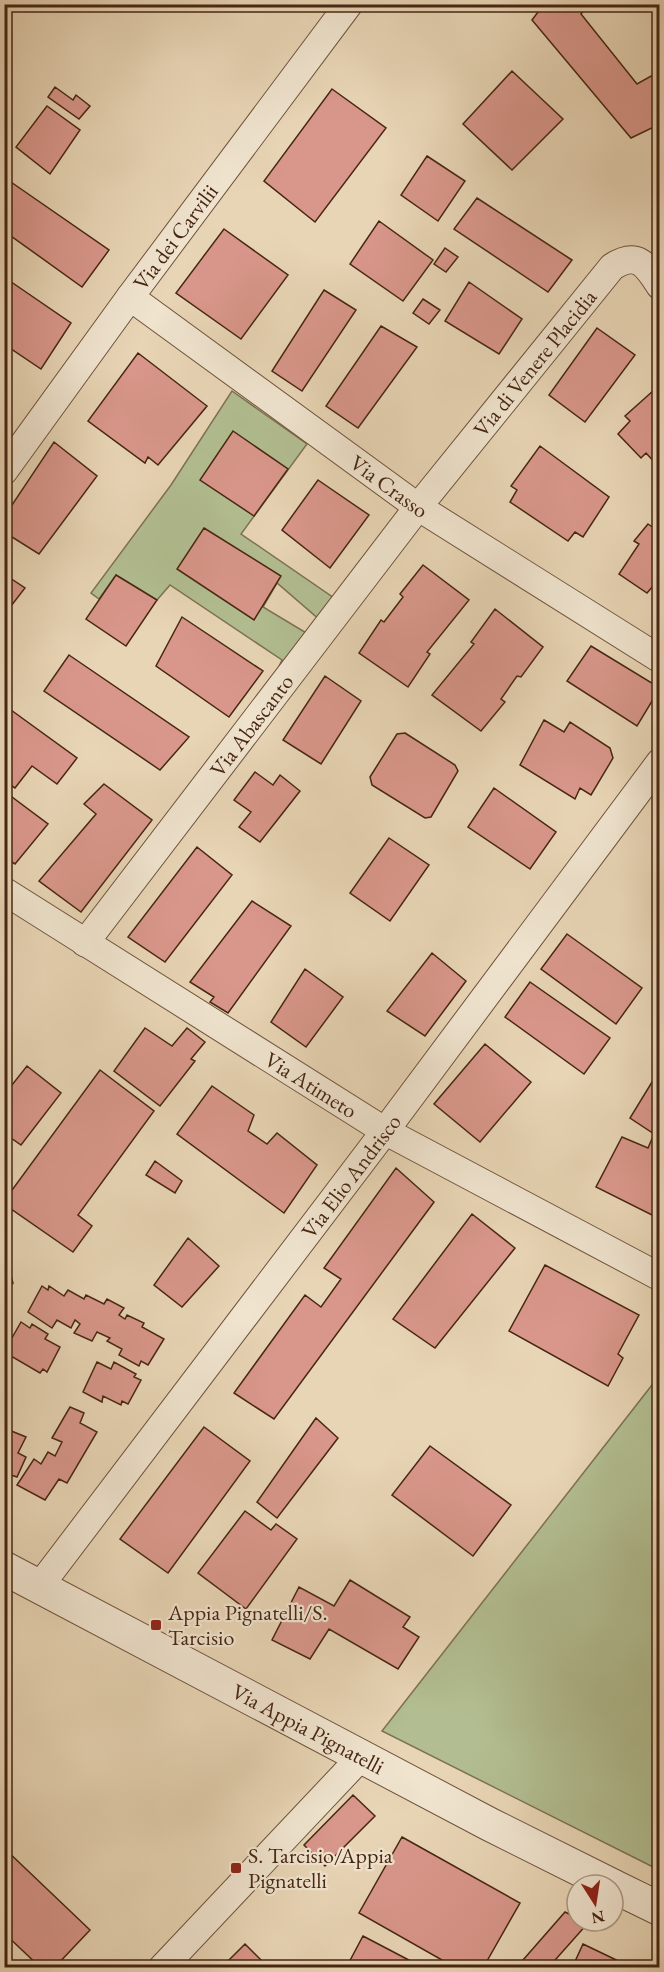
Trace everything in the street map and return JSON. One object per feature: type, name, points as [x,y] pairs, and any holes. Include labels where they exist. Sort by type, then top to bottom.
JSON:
[{"type":"street","name":"Via dei Carvilii","points":[[4,471],[130,297],[349,4]]},
{"type":"street","name":"Via di Venere Placidia","points":[[418,507],[612,267],[621,262],[638,261],[647,266],[660,286]]},
{"type":"street","name":"Via Crasso","points":[[130,297],[418,507],[660,659]]},
{"type":"street","name":"Via Abascanto","points":[[85,943],[418,507]]},
{"type":"street","name":"Via Elio Andrisco","points":[[39,1587],[385,1131],[659,763]]},
{"type":"street","name":"Via Atimeto","points":[[4,891],[385,1131],[660,1277]]},
{"type":"street","name":"Via Appia Pignatelli","points":[[4,1568],[361,1757],[588,1873]]},
{"type":"street","points":[[162,1968],[361,1757]]},
{"type":"street","name":"Via Appia Pignatelli","points":[[625,1892],[660,1909]]},
{"type":"green space","points":[[232,391],[307,444],[241,534],[334,598],[320,620],[277,583],[263,607],[308,634],[275,675],[282,660],[170,585],[157,600],[116,575],[99,599],[91,593],[171,485]]},
{"type":"green space","points":[[659,1376],[660,1870],[382,1731]]},
{"type":"building","points":[[544,4],[588,4],[581,14],[637,84],[660,71],[660,124],[631,138],[532,20]]},
{"type":"building","points":[[512,71],[563,119],[512,170],[463,124]]},
{"type":"building","points":[[55,87],[73,100],[76,95],[90,106],[79,119],[48,97]]},
{"type":"building","points":[[332,89],[386,128],[315,222],[264,181]]},
{"type":"building","points":[[47,106],[80,130],[50,174],[16,147]]},
{"type":"building","points":[[427,156],[465,181],[438,221],[401,195]]},
{"type":"building","points":[[8,180],[109,250],[82,287],[4,231],[4,185]]},
{"type":"building","points":[[477,198],[572,260],[548,292],[454,229]]},
{"type":"building","points":[[379,221],[433,260],[403,301],[350,264]]},
{"type":"building","points":[[224,229],[288,275],[241,339],[176,293]]},
{"type":"building","points":[[445,248],[458,257],[446,272],[434,264]]},
{"type":"building","points":[[4,277],[71,323],[41,369],[4,344]]},
{"type":"building","points":[[469,282],[522,319],[499,354],[445,321]]},
{"type":"building","points":[[324,290],[356,310],[302,391],[272,371]]},
{"type":"building","points":[[423,299],[440,310],[429,324],[413,313]]},
{"type":"building","points":[[381,326],[417,347],[358,428],[326,406]]},
{"type":"building","points":[[597,328],[635,355],[585,422],[549,395]]},
{"type":"building","points":[[138,353],[207,406],[158,465],[148,457],[145,463],[88,421]]},
{"type":"building","points":[[654,390],[660,398],[660,468],[646,453],[641,458],[618,434],[630,421],[625,416]]},
{"type":"building","points":[[233,431],[288,469],[254,516],[200,480]]},
{"type":"building","points":[[54,442],[97,476],[39,554],[4,532],[4,517]]},
{"type":"building","points":[[540,446],[609,497],[583,537],[575,532],[568,541],[510,502],[517,490],[511,486]]},
{"type":"building","points":[[318,480],[369,515],[330,568],[282,530]]},
{"type":"building","points":[[648,524],[660,532],[660,589],[654,585],[647,593],[619,574],[639,544],[634,541]]},
{"type":"building","points":[[204,528],[281,576],[254,620],[177,569]]},
{"type":"building","points":[[423,565],[469,600],[427,652],[430,654],[408,687],[359,653],[381,620],[384,622],[403,597],[400,594]]},
{"type":"building","points":[[4,574],[25,588],[4,615]]},
{"type":"building","points":[[116,575],[157,600],[126,646],[86,619]]},
{"type":"building","points":[[495,609],[543,647],[521,677],[517,676],[501,699],[505,702],[481,731],[432,695],[474,644],[471,642]]},
{"type":"building","points":[[182,617],[263,671],[229,717],[156,666]]},
{"type":"building","points":[[591,646],[660,688],[637,726],[567,681]]},
{"type":"building","points":[[69,655],[189,737],[160,770],[44,691]]},
{"type":"building","points":[[325,676],[361,701],[321,764],[283,740]]},
{"type":"building","points":[[11,710],[77,758],[57,784],[32,766],[15,788],[4,781],[4,718]]},
{"type":"building","points":[[544,720],[564,732],[570,722],[610,748],[613,758],[591,795],[580,788],[575,799],[520,765]]},
{"type":"building","points":[[405,733],[455,765],[458,771],[431,817],[425,818],[372,785],[370,777],[397,734]]},
{"type":"building","points":[[255,772],[273,785],[280,775],[300,791],[260,842],[239,827],[251,812],[234,800]]},
{"type":"building","points":[[104,784],[152,820],[81,912],[39,881],[96,814],[84,804]]},
{"type":"building","points":[[494,788],[556,832],[530,869],[468,827]]},
{"type":"building","points":[[4,791],[48,824],[15,864],[4,857]]},
{"type":"building","points":[[389,838],[429,865],[390,921],[350,893]]},
{"type":"building","points":[[197,847],[232,875],[165,962],[128,937]]},
{"type":"building","points":[[252,901],[291,926],[228,1013],[210,1002],[214,997],[190,982]]},
{"type":"building","points":[[567,934],[642,988],[616,1024],[541,969]]},
{"type":"building","points":[[432,953],[466,981],[425,1036],[387,1011]]},
{"type":"building","points":[[305,969],[343,997],[306,1047],[271,1022]]},
{"type":"building","points":[[530,982],[610,1038],[584,1074],[505,1017]]},
{"type":"building","points":[[145,1028],[172,1046],[187,1028],[205,1042],[191,1059],[195,1061],[160,1106],[114,1071]]},
{"type":"building","points":[[485,1044],[531,1082],[480,1142],[434,1104]]},
{"type":"building","points":[[27,1066],[61,1093],[21,1145],[4,1133],[4,1095]]},
{"type":"building","points":[[660,1069],[660,1219],[596,1187],[622,1137],[648,1148],[654,1134],[630,1118]]},
{"type":"building","points":[[100,1070],[154,1111],[78,1215],[92,1226],[73,1252],[4,1204],[4,1201]]},
{"type":"building","points":[[212,1086],[254,1115],[248,1131],[267,1144],[277,1133],[317,1165],[284,1213],[177,1134]]},
{"type":"building","points":[[155,1161],[182,1181],[175,1193],[146,1175]]},
{"type":"building","points":[[396,1168],[434,1202],[274,1419],[234,1393],[305,1295],[321,1307],[341,1279],[324,1268]]},
{"type":"building","points":[[472,1214],[515,1248],[435,1348],[393,1319]]},
{"type":"building","points":[[188,1238],[219,1266],[182,1307],[154,1285]]},
{"type":"building","points":[[545,1265],[639,1315],[618,1354],[623,1358],[608,1386],[509,1331]]},
{"type":"building","points":[[4,1269],[10,1272],[13,1283],[4,1295]]},
{"type":"building","points":[[42,1286],[48,1290],[49,1286],[64,1296],[68,1290],[84,1299],[86,1295],[104,1304],[107,1299],[124,1308],[119,1315],[125,1319],[127,1315],[144,1323],[142,1327],[164,1339],[148,1365],[141,1361],[139,1366],[119,1355],[122,1349],[107,1341],[110,1338],[97,1332],[92,1341],[74,1333],[80,1324],[75,1320],[71,1328],[57,1320],[52,1328],[28,1312]]},
{"type":"building","points":[[21,1322],[30,1328],[32,1324],[48,1334],[45,1339],[60,1347],[47,1372],[43,1369],[40,1373],[4,1352]]},
{"type":"building","points":[[97,1362],[111,1369],[114,1362],[136,1374],[134,1377],[141,1380],[128,1404],[122,1401],[121,1405],[103,1396],[102,1402],[83,1392]]},
{"type":"building","points":[[70,1407],[84,1413],[80,1423],[97,1432],[67,1483],[59,1479],[45,1500],[17,1485],[34,1459],[41,1464],[48,1452],[55,1456],[62,1442],[52,1438]]},
{"type":"building","points":[[316,1418],[338,1438],[277,1518],[257,1502]]},
{"type":"building","points":[[204,1427],[250,1461],[168,1573],[120,1539]]},
{"type":"building","points":[[4,1428],[26,1437],[18,1453],[26,1457],[17,1477],[11,1475],[9,1482],[4,1479]]},
{"type":"building","points":[[430,1446],[511,1505],[473,1556],[392,1495]]},
{"type":"building","points":[[245,1511],[271,1530],[276,1524],[297,1539],[246,1609],[198,1573]]},
{"type":"building","points":[[350,1580],[410,1617],[403,1627],[419,1637],[398,1669],[329,1629],[310,1659],[272,1640],[299,1587],[334,1606]]},
{"type":"building","points":[[353,1795],[375,1816],[325,1866],[304,1845]]},
{"type":"building","points":[[402,1837],[520,1903],[483,1968],[456,1968],[359,1913]]},
{"type":"building","points":[[4,1848],[90,1930],[54,1968],[41,1968],[4,1933]]},
{"type":"building","points":[[565,1912],[565,1933],[579,1933],[548,1968],[516,1968]]},
{"type":"building","points":[[363,1936],[424,1968],[346,1968]]},
{"type":"building","points":[[245,1944],[269,1968],[221,1968]]},
{"type":"building","points":[[583,1944],[633,1968],[572,1968]]},
{"type":"place","name":"Appia Pignatelli/S. Tarcisio","points":[[156,1625]]},
{"type":"place","name":"S. Tarcisio/Appia Pignatelli","points":[[236,1868]]}]
